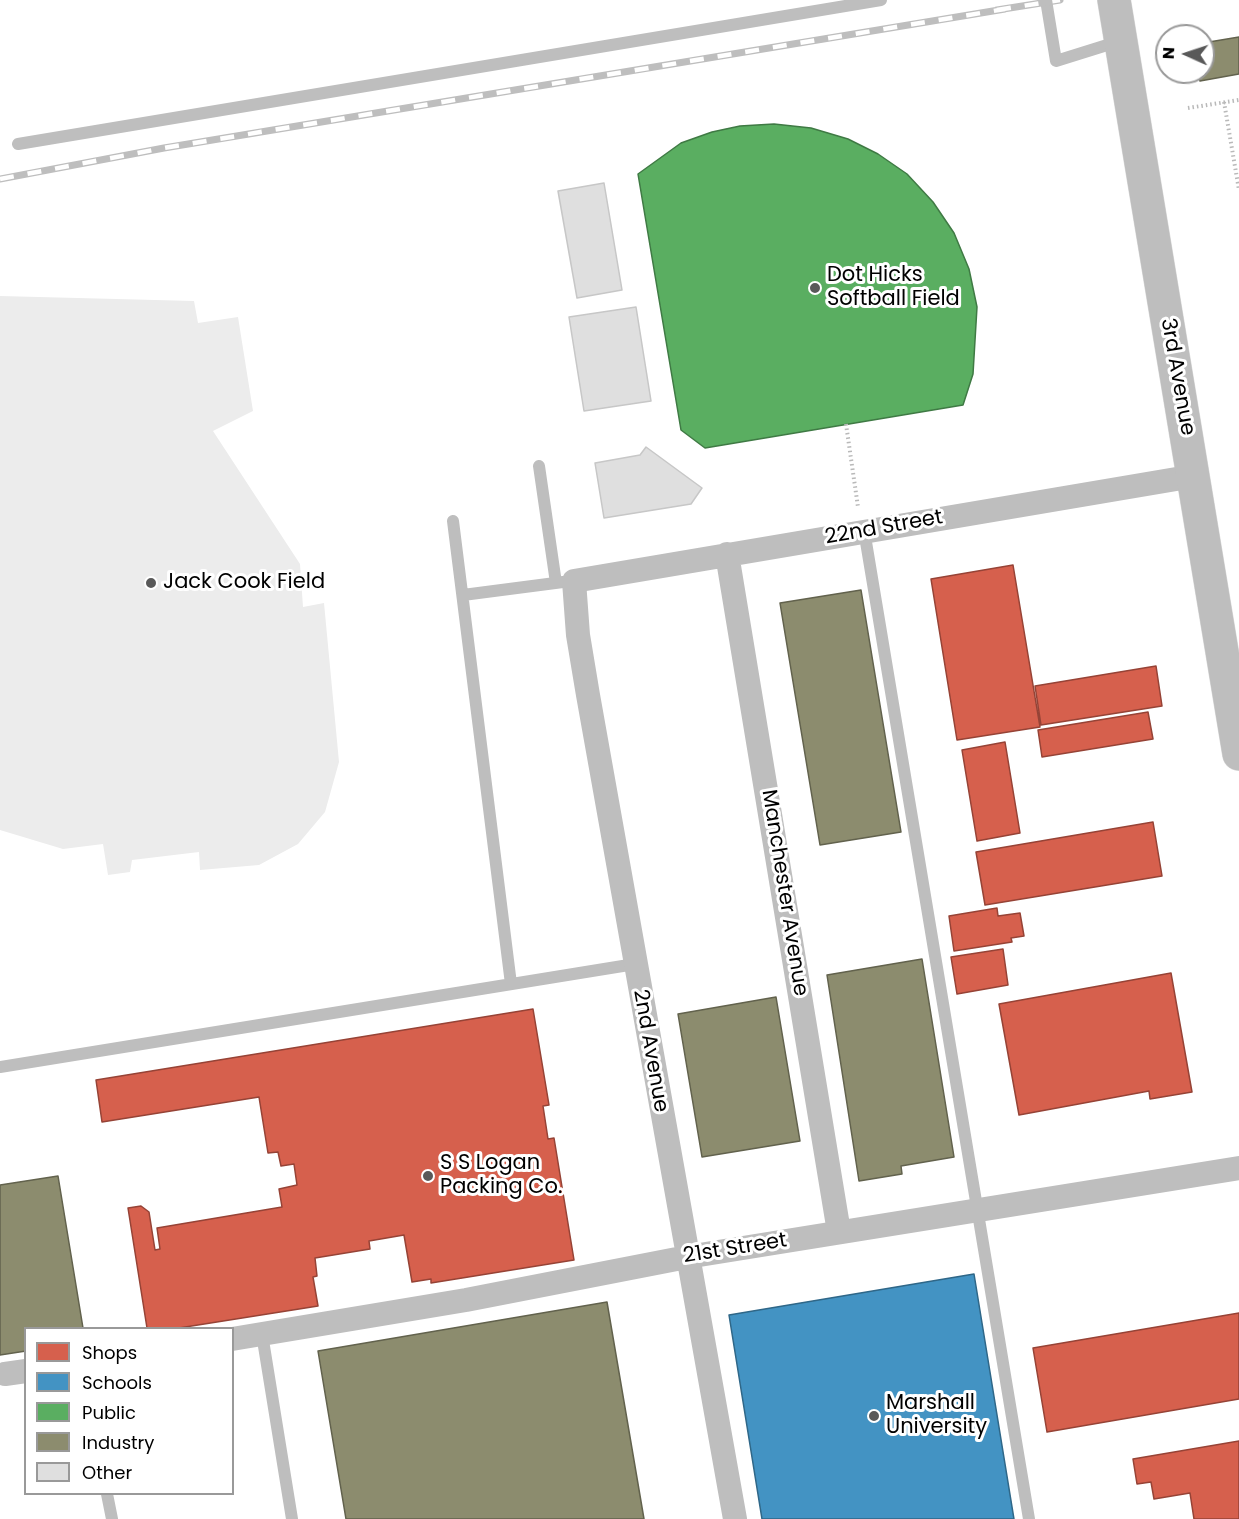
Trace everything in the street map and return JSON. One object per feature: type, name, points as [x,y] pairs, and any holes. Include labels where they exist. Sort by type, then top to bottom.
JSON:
[{"type":"main road","name":"3rd Avenue","points":[[1114,0],[1239,754]]},
{"type":"street","name":"22nd Street","points":[[565,582],[727,554],[861,520],[1194,476]]},
{"type":"street","name":"Manchester Avenue","points":[[727,554],[839,1232]]},
{"type":"street","name":"2nd Avenue","points":[[565,582],[578,635],[735,1519]]},
{"type":"street","name":"21st Street","points":[[234,1339],[466,1300],[687,1257],[977,1212],[1239,1167]]},
{"type":"lane","points":[[18,144],[881,0]]},
{"type":"lane","points":[[1046,0],[1056,61],[1121,41]]},
{"type":"lane","points":[[464,595],[565,582],[539,466]]},
{"type":"lane","points":[[453,520],[511,984]]},
{"type":"lane","points":[[861,520],[1029,1519]]},
{"type":"lane","points":[[0,1067],[635,964]]},
{"type":"lane","points":[[262,1334],[292,1519]]},
{"type":"lane","points":[[107,1495],[112,1519]]},
{"type":"path","points":[[1188,108],[1239,100]]},
{"type":"path","points":[[1224,102],[1239,190]]},
{"type":"path","points":[[846,424],[861,520]]},
{"type":"shaded area","name":"Jack Cook Field","points":[[0,296],[194,301],[198,323],[238,317],[253,411],[213,431],[300,564],[303,607],[324,603],[339,762],[325,812],[298,844],[259,865],[200,870],[199,852],[132,860],[130,872],[108,875],[103,844],[63,849],[0,830]]},
{"type":"building: Shops","points":[[1013,565],[1040,727],[957,740],[931,579]]},
{"type":"building: Shops","points":[[1156,666],[1162,706],[1041,725],[1035,686]]},
{"type":"building: Shops","points":[[1148,712],[1153,739],[1042,757],[1038,730]]},
{"type":"building: Shops","points":[[1005,742],[1020,833],[977,841],[962,750]]},
{"type":"building: Shops","points":[[1153,822],[1162,876],[985,905],[976,852]]},
{"type":"building: Shops","points":[[997,908],[998,916],[1020,913],[1024,936],[1011,938],[1012,942],[954,951],[949,916]]},
{"type":"building: Shops","points":[[1003,949],[1008,985],[957,994],[951,957]]},
{"type":"building: Shops","points":[[1171,973],[1192,1092],[1150,1099],[1149,1091],[1019,1115],[999,1004]]},
{"type":"building: Shops","name":"S S Logan Packing Co.","points":[[533,1009],[549,1105],[543,1106],[548,1139],[554,1138],[574,1260],[431,1283],[431,1279],[412,1282],[404,1235],[369,1241],[370,1249],[315,1258],[317,1276],[313,1277],[318,1306],[185,1327],[147,1327],[128,1208],[141,1206],[149,1212],[155,1250],[160,1249],[157,1228],[282,1207],[279,1189],[297,1185],[294,1164],[281,1166],[278,1152],[268,1153],[259,1097],[102,1122],[96,1080]]},
{"type":"building: Shops","points":[[1239,1313],[1239,1399],[1047,1432],[1033,1348]]},
{"type":"building: Shops","points":[[1239,1441],[1239,1519],[1194,1519],[1190,1493],[1154,1499],[1151,1482],[1137,1484],[1133,1459]]},
{"type":"building: Schools","name":"Marshall University","points":[[974,1274],[1014,1519],[762,1519],[729,1315]]},
{"type":"building: Public","name":"Dot Hicks Softball Field","points":[[774,124],[811,128],[848,139],[878,154],[907,174],[933,202],[954,233],[969,269],[977,307],[973,374],[963,405],[705,448],[681,430],[638,174],[681,143],[712,132],[740,126]]},
{"type":"building: Industry","points":[[1239,37],[1239,74],[1215,78],[1215,41]]},
{"type":"building: Industry","points":[[861,590],[901,832],[820,845],[780,603]]},
{"type":"building: Industry","points":[[922,959],[954,1157],[901,1166],[902,1174],[859,1181],[827,975]]},
{"type":"building: Industry","points":[[776,997],[800,1141],[702,1157],[678,1014]]},
{"type":"building: Industry","points":[[58,1176],[83,1327],[24,1327],[24,1351],[0,1355],[0,1185]]},
{"type":"building: Industry","points":[[607,1302],[644,1519],[346,1519],[318,1351]]},
{"type":"building: Other","points":[[604,183],[622,290],[577,298],[558,191]]},
{"type":"building: Other","points":[[636,307],[651,401],[584,411],[569,317]]},
{"type":"building: Other","points":[[646,447],[702,488],[691,504],[604,518],[595,463],[640,455]]},
{"type":"railway","points":[[997,10],[1060,0]]},
{"type":"railway","points":[[0,179],[164,148],[1005,9]]},
{"type":"place","name":"Dot Hicks Softball Field","points":[[815,288]]},
{"type":"place","name":"Jack Cook Field","points":[[151,583]]},
{"type":"place","name":"S S Logan Packing Co.","points":[[428,1176]]},
{"type":"place","name":"Marshall University","points":[[874,1416]]}]
